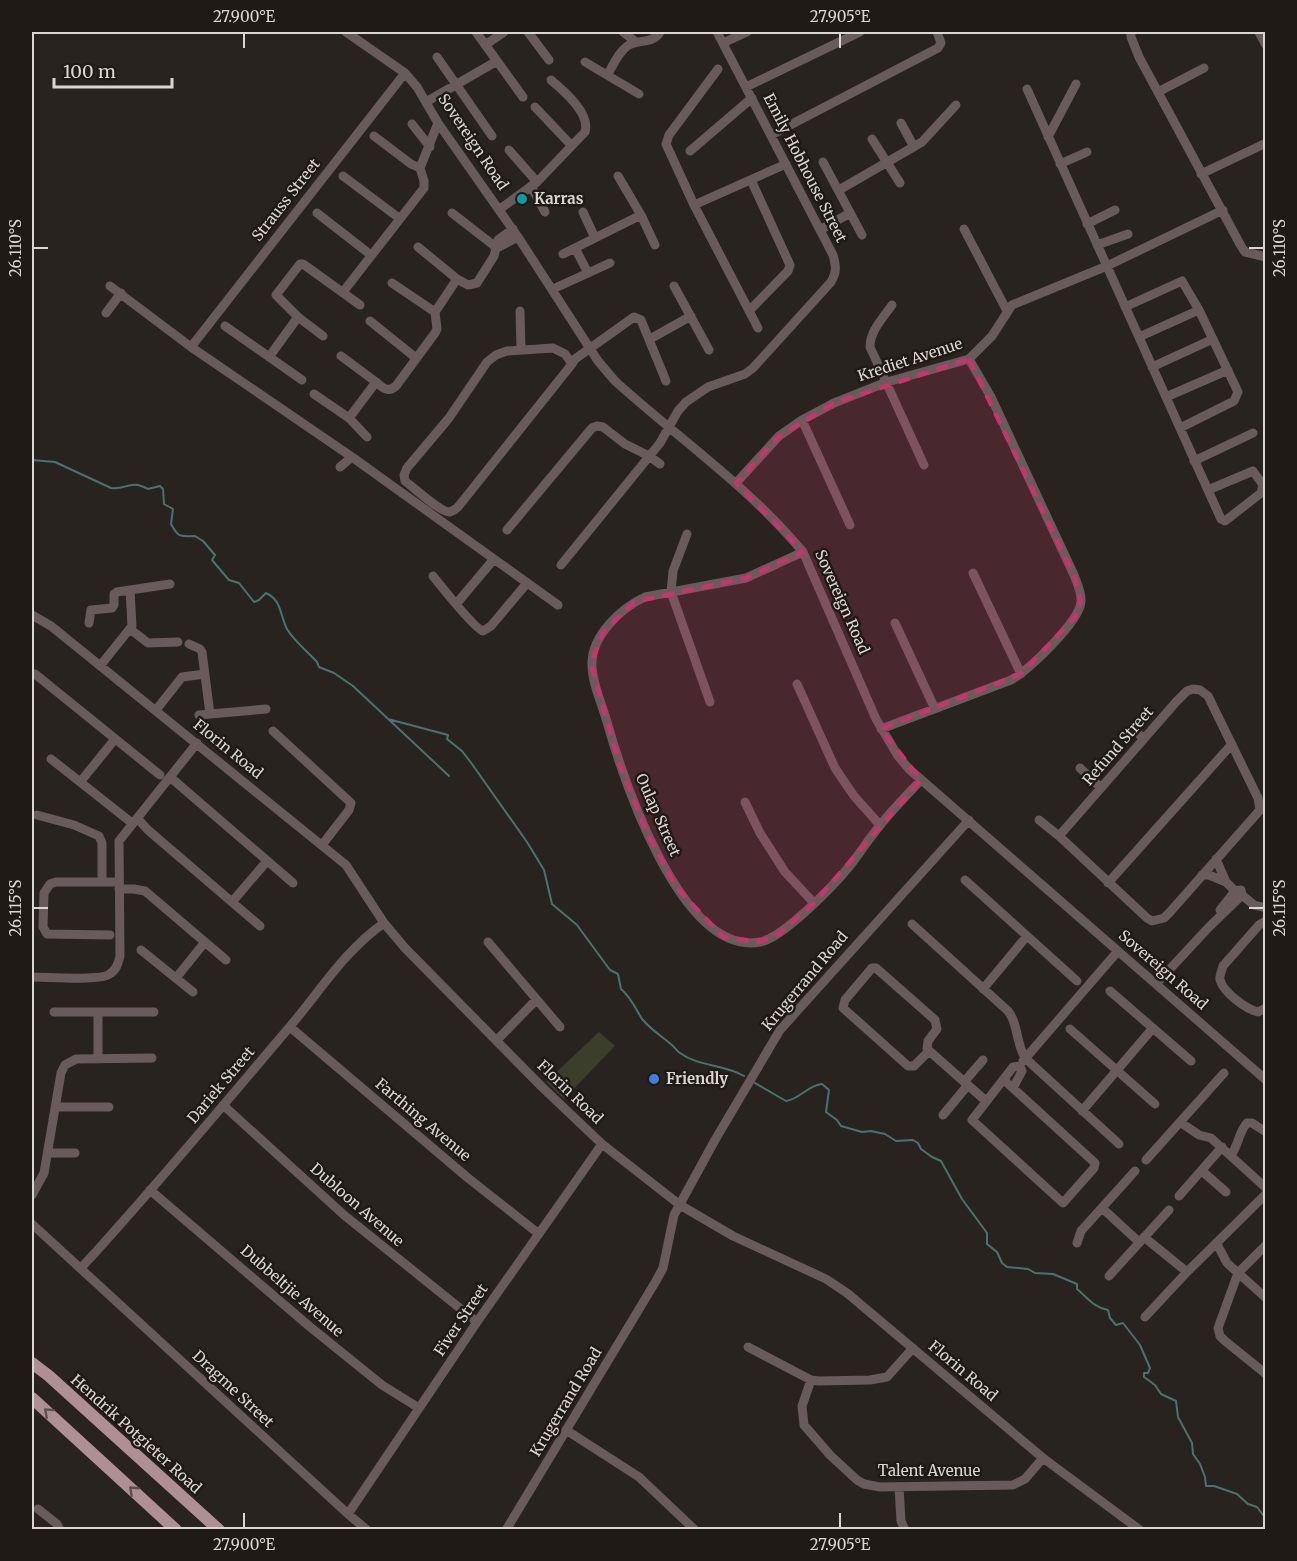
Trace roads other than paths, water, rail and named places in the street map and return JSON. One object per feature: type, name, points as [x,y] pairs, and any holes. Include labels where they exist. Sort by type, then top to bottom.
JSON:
[{"type":"main road","name":"Hendrik Potgieter Road","points":[[32,1363],[219,1530]]},
{"type":"main road","points":[[32,1398],[176,1530]]},
{"type":"street","name":"Sovereign Road","points":[[346,32],[405,73],[516,232],[598,361],[615,381],[736,483],[786,531],[803,552],[881,729],[898,756],[921,780],[1266,1080]]},
{"type":"street","points":[[476,32],[523,97]]},
{"type":"street","points":[[485,45],[504,32]]},
{"type":"street","points":[[528,32],[549,60]]},
{"type":"street","points":[[623,32],[636,42]]},
{"type":"street","points":[[608,74],[624,49],[636,42],[652,40],[660,32]]},
{"type":"street","name":"Emily Hobhouse Street","points":[[561,565],[660,443],[678,411],[696,394],[745,374],[753,368],[835,275],[833,255],[717,32]]},
{"type":"street","points":[[723,43],[747,32]]},
{"type":"street","points":[[746,87],[860,32]]},
{"type":"street","points":[[771,135],[939,48],[941,43],[937,32]]},
{"type":"street","points":[[1131,32],[1139,57],[1245,252],[1266,257]]},
{"type":"street","points":[[1259,32],[1266,45]]},
{"type":"street","points":[[437,57],[492,136]]},
{"type":"street","points":[[426,102],[497,61]]},
{"type":"street","points":[[585,62],[639,94]]},
{"type":"street","points":[[1158,92],[1204,68]]},
{"type":"street","points":[[718,69],[667,139],[666,144],[694,205],[758,328]]},
{"type":"street","name":"Strauss Street","points":[[191,346],[405,73]]},
{"type":"street","points":[[500,209],[534,184],[585,132],[586,121],[574,102],[551,80]]},
{"type":"street","points":[[1048,137],[1076,84]]},
{"type":"street","points":[[1027,89],[1221,519],[1225,521],[1261,493],[1263,485],[1253,471],[1208,490]]},
{"type":"street","points":[[690,151],[752,98]]},
{"type":"street","points":[[839,190],[914,147],[929,136],[956,105]]},
{"type":"street","points":[[535,107],[571,146]]},
{"type":"street","points":[[343,292],[424,188],[420,168],[438,123]]},
{"type":"street","points":[[901,123],[914,147]]},
{"type":"street","points":[[412,124],[431,145]]},
{"type":"street","points":[[374,136],[411,164],[420,168]]},
{"type":"street","points":[[872,139],[900,183]]},
{"type":"street","points":[[431,145],[452,142]]},
{"type":"street","points":[[1201,174],[1264,144]]},
{"type":"street","points":[[509,150],[534,184],[545,212]]},
{"type":"street","points":[[1060,165],[1087,152]]},
{"type":"street","points":[[823,162],[862,235]]},
{"type":"street","points":[[694,205],[786,164]]},
{"type":"street","points":[[343,176],[399,218]]},
{"type":"street","points":[[618,176],[656,245]]},
{"type":"street","points":[[749,311],[788,271],[790,265],[751,180]]},
{"type":"street","points":[[1088,224],[1115,210]]},
{"type":"street","name":"Krediet Avenue","points":[[736,483],[779,436],[834,402],[887,382],[969,359],[992,336],[1012,305],[1107,266],[1223,210]]},
{"type":"street","points":[[583,212],[596,238]]},
{"type":"street","points":[[317,213],[371,255]]},
{"type":"street","points":[[452,213],[496,248]]},
{"type":"street","points":[[820,230],[850,213]]},
{"type":"street","points":[[563,254],[641,215]]},
{"type":"street","points":[[964,228],[1006,311]]},
{"type":"street","points":[[418,247],[457,279],[468,285],[477,282],[494,256],[496,248],[516,232]]},
{"type":"street","points":[[1097,245],[1128,234]]},
{"type":"street","points":[[575,248],[588,273]]},
{"type":"street","points":[[553,289],[610,263]]},
{"type":"street","points":[[323,336],[298,317],[276,295],[300,264],[360,305]]},
{"type":"street","points":[[341,356],[383,388],[392,390],[437,329],[435,312],[457,279]]},
{"type":"street","points":[[1125,307],[1182,281],[1199,310],[1238,392],[1234,400],[1180,428]]},
{"type":"street","points":[[392,283],[435,312]]},
{"type":"street","points":[[110,286],[191,346],[352,456],[558,605]]},
{"type":"street","points":[[674,286],[709,350]]},
{"type":"street","points":[[106,313],[121,293]]},
{"type":"street","points":[[892,305],[870,339],[870,346],[924,465]]},
{"type":"street","points":[[1139,337],[1199,310]]},
{"type":"street","points":[[520,311],[521,349]]},
{"type":"street","points":[[650,339],[691,316]]},
{"type":"street","points":[[269,357],[298,317]]},
{"type":"street","points":[[572,364],[559,350],[521,349],[496,355],[487,362],[449,418],[404,475],[405,481],[446,512],[453,511],[572,364],[590,348],[637,317],[650,339],[666,381]]},
{"type":"street","points":[[370,321],[416,358]]},
{"type":"street","points":[[225,326],[302,380]]},
{"type":"street","points":[[1152,367],[1213,339]]},
{"type":"street","points":[[881,729],[1022,674],[1075,617],[1080,607],[1082,598],[1074,575],[991,397],[969,359]]},
{"type":"street","points":[[1166,397],[1227,370]]},
{"type":"street","points":[[349,418],[376,381]]},
{"type":"street","points":[[314,394],[349,418],[367,437]]},
{"type":"street","points":[[802,420],[850,525]]},
{"type":"street","points":[[507,530],[592,428],[603,427],[625,444],[660,464]]},
{"type":"street","points":[[1194,461],[1253,433]]},
{"type":"street","points":[[340,467],[352,456]]},
{"type":"street","points":[[687,534],[673,572],[671,592],[710,702]]},
{"type":"street","points":[[671,592],[746,578],[803,552]]},
{"type":"street","points":[[457,603],[494,559]]},
{"type":"street","points":[[973,573],[1022,674]]},
{"type":"street","points":[[433,576],[476,628],[483,631],[491,626],[527,583]]},
{"type":"street","points":[[89,623],[90,609],[112,608],[115,593],[170,584]]},
{"type":"street","points":[[100,666],[130,629],[133,622],[130,590]]},
{"type":"street","name":"Oulap Street","points":[[671,592],[645,597],[634,602],[616,616],[603,632],[591,664],[619,763],[646,831],[676,887],[700,916],[723,937],[739,942],[760,942],[779,934],[814,903]]},
{"type":"street","name":"Florin Road","points":[[32,615],[51,626],[156,710],[322,845],[353,873],[384,923],[437,982],[602,1144],[680,1205],[733,1236],[826,1279],[847,1293],[1043,1458],[1140,1530]]},
{"type":"street","points":[[895,623],[935,709]]},
{"type":"street","points":[[130,629],[148,643],[177,642]]},
{"type":"street","points":[[189,644],[201,650],[210,714]]},
{"type":"street","points":[[35,674],[165,776],[293,883]]},
{"type":"street","points":[[156,710],[182,677],[205,674]]},
{"type":"street","points":[[797,684],[839,775],[880,825]]},
{"type":"street","name":"Refund Street","points":[[1193,689],[1200,690],[1208,696],[1232,744],[1258,798],[1260,810],[1170,912],[1157,921],[1147,918],[1059,836],[1187,692],[1193,689]]},
{"type":"street","points":[[199,715],[266,709]]},
{"type":"street","points":[[1132,728],[1144,739]]},
{"type":"street","points":[[273,730],[350,800],[350,810],[322,845]]},
{"type":"street","points":[[81,781],[115,739]]},
{"type":"street","points":[[32,977],[97,977],[108,975],[118,967],[120,956],[119,841],[165,776],[197,743]]},
{"type":"street","points":[[1108,883],[1232,744]]},
{"type":"street","points":[[51,759],[148,830],[260,926]]},
{"type":"street","points":[[1080,768],[1101,788]]},
{"type":"street","points":[[745,802],[760,833],[785,872],[814,903],[847,868],[880,825],[921,780]]},
{"type":"street","points":[[37,815],[74,825],[99,836],[102,843],[102,882]]},
{"type":"street","name":"Krugerrand Road","points":[[506,1530],[663,1268],[674,1215],[780,1030],[969,820]]},
{"type":"street","points":[[1039,820],[1059,836]]},
{"type":"street","points":[[1216,859],[1226,882]]},
{"type":"street","points":[[232,902],[267,861]]},
{"type":"street","points":[[1202,875],[1209,875],[1226,882],[1242,896],[1262,923],[1223,966],[1220,981],[1225,989],[1253,1011],[1262,1011],[1266,1008]]},
{"type":"street","points":[[965,880],[1077,981]]},
{"type":"street","points":[[110,935],[49,935],[43,927],[44,893],[50,885],[56,882],[102,882],[145,891],[226,960]]},
{"type":"street","points":[[1242,896],[1266,908]]},
{"type":"street","points":[[1156,984],[1209,927],[1242,896]]},
{"type":"street","name":"Dariek Street","points":[[81,1268],[290,1027],[350,950],[384,923]]},
{"type":"street","points":[[912,924],[1012,1016],[1022,1062],[1022,1071],[1013,1088]]},
{"type":"street","points":[[983,989],[1027,936]]},
{"type":"street","points":[[176,978],[205,942]]},
{"type":"street","points":[[488,942],[560,1027]]},
{"type":"street","points":[[141,950],[193,992]]},
{"type":"street","points":[[1004,1080],[1095,1163],[1094,1168],[1063,1203],[973,1123],[972,1117],[1013,1067],[1022,1062],[1118,951]]},
{"type":"street","points":[[929,1051],[914,1066],[908,1066],[843,1008],[845,1000],[872,968],[876,968],[937,1023],[937,1029],[927,1045],[929,1051],[986,1101]]},
{"type":"street","points":[[1110,990],[1191,1061]]},
{"type":"street","points":[[497,1040],[536,1000]]},
{"type":"street","points":[[54,1012],[154,1012]]},
{"type":"street","points":[[98,1059],[99,1013]]},
{"type":"street","name":"Farthing Avenue","points":[[290,1027],[468,1179],[539,1234]]},
{"type":"street","points":[[1082,1111],[1153,1028]]},
{"type":"street","points":[[1070,1029],[1155,1104]]},
{"type":"street","points":[[32,1195],[44,1173],[65,1065],[76,1059],[152,1058]]},
{"type":"street","points":[[943,1115],[983,1060]]},
{"type":"street","points":[[1022,1062],[1119,1144]]},
{"type":"street","points":[[1146,1160],[1224,1073]]},
{"type":"street","name":"Dubloon Avenue","points":[[223,1105],[344,1215],[477,1322]]},
{"type":"street","points":[[56,1107],[110,1107]]},
{"type":"street","points":[[1180,1122],[1200,1135],[1211,1138],[1266,1188]]},
{"type":"street","points":[[1231,1155],[1237,1145],[1239,1133],[1246,1123],[1252,1123],[1266,1132]]},
{"type":"street","name":"Fiver Street","points":[[348,1514],[477,1322],[602,1144]]},
{"type":"street","points":[[1179,1196],[1222,1147]]},
{"type":"street","points":[[48,1153],[75,1153]]},
{"type":"street","points":[[1202,1171],[1226,1192]]},
{"type":"street","points":[[1077,1243],[1081,1231],[1135,1172]]},
{"type":"street","name":"Dubbeltjie Avenue","points":[[150,1190],[309,1326],[382,1384],[419,1408]]},
{"type":"street","points":[[1145,1317],[1266,1194]]},
{"type":"street","points":[[1102,1208],[1187,1272]]},
{"type":"street","points":[[1108,1276],[1169,1210]]},
{"type":"street","name":"Dragme Street","points":[[32,1224],[368,1530]]},
{"type":"street","points":[[1217,1244],[1227,1263],[1266,1298]]},
{"type":"street","points":[[1266,1245],[1238,1273],[1219,1323],[1218,1332],[1225,1341],[1266,1374]]},
{"type":"street","points":[[748,1347],[811,1380],[870,1380],[887,1377],[913,1348]]},
{"type":"street","name":"Talent Avenue","points":[[811,1380],[802,1406],[804,1425],[857,1480],[871,1486],[1013,1485],[1025,1479],[1043,1458]]},
{"type":"street","points":[[566,1430],[639,1477],[695,1530]]},
{"type":"street","points":[[899,1487],[901,1521],[905,1530]]},
{"type":"street","points":[[38,1509],[57,1524],[60,1530]]},
{"type":"waterway","points":[[32,460],[55,462],[111,488],[137,485],[148,489],[160,486],[163,489],[164,504],[173,509],[171,524],[176,532],[183,536],[195,536],[203,541],[215,555],[212,560],[229,580],[239,583],[254,602],[266,593],[271,596],[278,604],[290,633],[319,667],[334,673],[353,686],[449,776]]},
{"type":"waterway","points":[[388,719],[448,735],[447,739],[462,751],[527,842],[544,870],[552,904],[577,925],[610,970],[618,974],[621,989],[642,1019],[687,1058],[728,1069],[744,1076]]},
{"type":"waterway","points":[[755,1083],[786,1101],[822,1084],[829,1090],[826,1112],[841,1126],[862,1132],[885,1134],[896,1141],[913,1140],[921,1149],[941,1161],[962,1199],[987,1233],[987,1244],[997,1252],[1002,1263],[1007,1267],[1053,1274],[1077,1284],[1077,1289],[1091,1302],[1108,1310],[1110,1318],[1116,1325],[1123,1323],[1140,1345],[1150,1368],[1148,1373],[1144,1373],[1144,1377],[1155,1385],[1161,1394],[1176,1401],[1178,1417],[1192,1443],[1193,1454],[1200,1464],[1206,1486],[1214,1486],[1237,1494],[1248,1504],[1257,1507],[1266,1519]]},
{"type":"place","name":"Karras","points":[[522,199]]},
{"type":"place","name":"Friendly","points":[[654,1079]]}]
